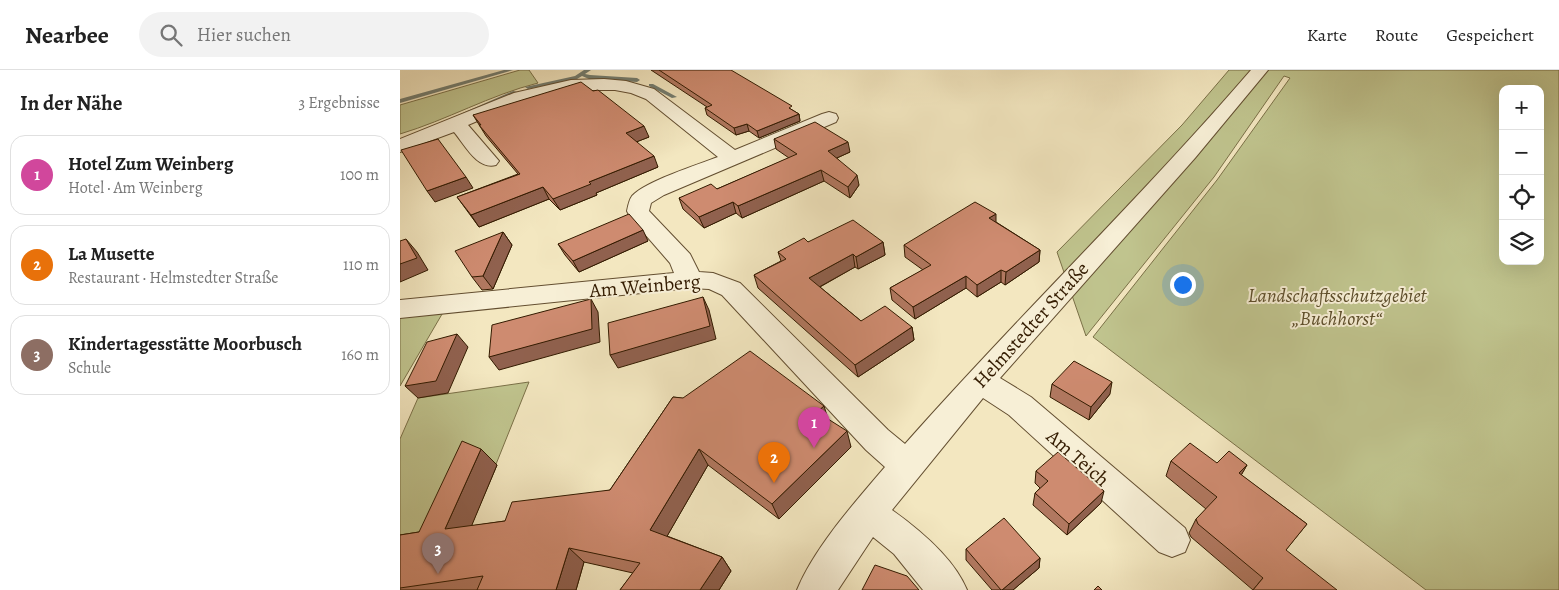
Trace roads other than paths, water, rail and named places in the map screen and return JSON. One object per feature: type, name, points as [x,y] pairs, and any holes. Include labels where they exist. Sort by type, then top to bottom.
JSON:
[{"type":"street","name":"Helmstedter Straße","points":[[816,590],[829,568],[906,465],[1085,265],[1165,182],[1260,70]]},
{"type":"street","points":[[400,146],[494,106],[539,91],[578,84],[610,84],[632,88],[652,96],[734,159]]},
{"type":"street","points":[[690,280],[681,260],[641,217],[639,204],[641,200],[656,190],[829,118]]},
{"type":"street","points":[[456,123],[489,160]]},
{"type":"street","name":"Am Weinberg","points":[[400,309],[690,280],[713,281],[732,289],[877,440],[906,465]]},
{"type":"street","name":"Am Teich","points":[[981,381],[1020,406],[1172,540]]},
{"type":"street","points":[[870,513],[907,542],[948,590]]},
{"type":"waterway","points":[[400,101],[510,70]]},
{"type":"waterway","points":[[528,87],[577,77],[588,70]]},
{"type":"waterway","points":[[583,75],[637,80]]},
{"type":"waterway","points":[[651,85],[674,97]]},
{"type":"waterway","points":[[452,119],[515,92]]},
{"type":"place","name":"Hotel Zum Weinberg","points":[[814,448]]},
{"type":"place","name":"La Musette","points":[[774,483]]},
{"type":"place","name":"Kindertagesstätte Moorbusch","points":[[438,574]]},
{"type":"park label","name":"Landschaftsschutzgebiet „Buchhorst“","points":[[1337,306]]}]
